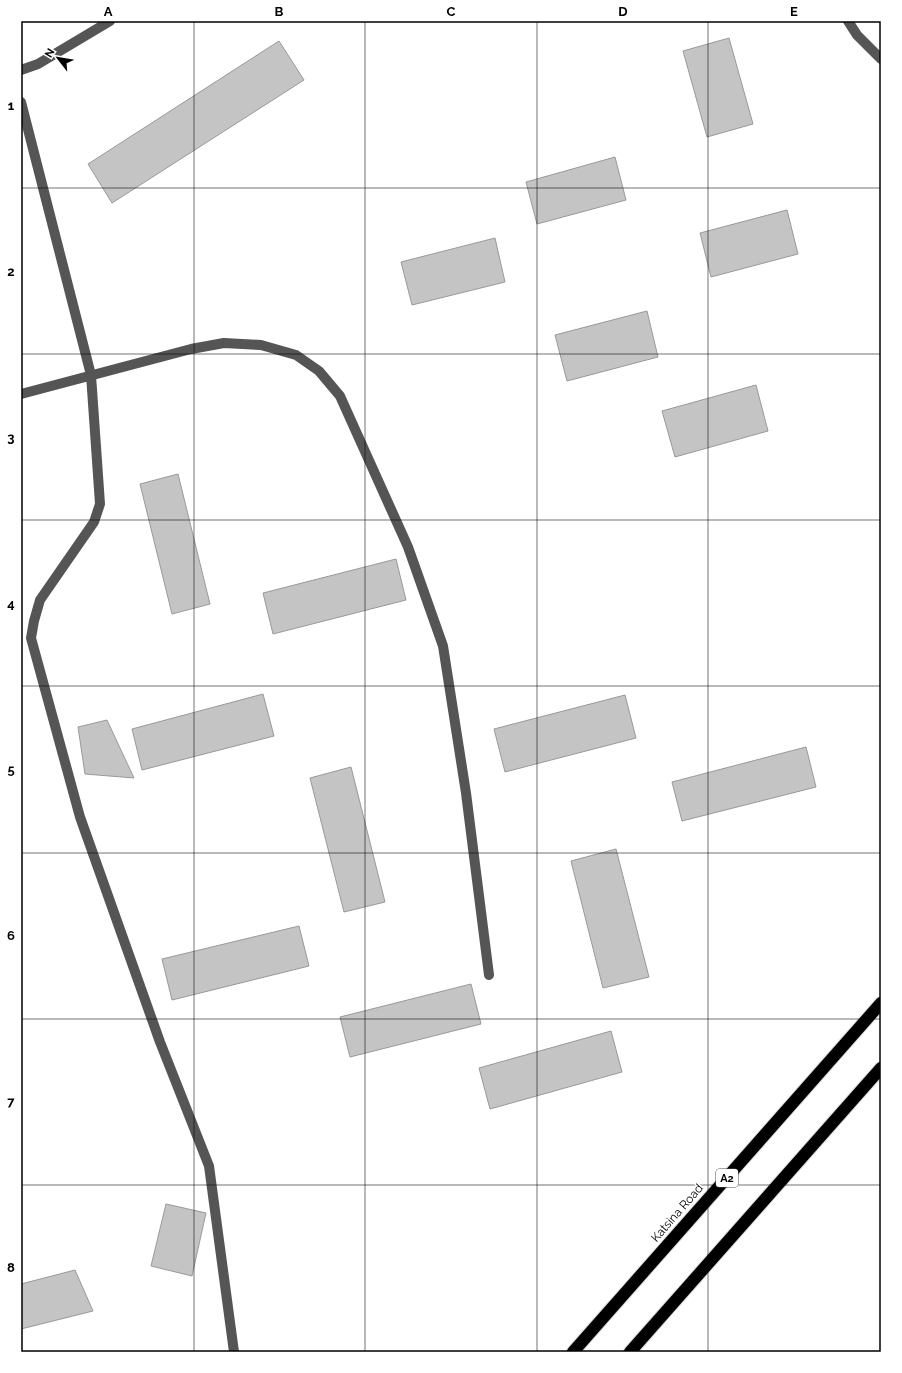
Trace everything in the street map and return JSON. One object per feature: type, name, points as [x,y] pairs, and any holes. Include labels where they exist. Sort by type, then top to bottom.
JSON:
[{"type":"highway","name":"Katsina Road","points":[[573,1352],[881,1003]]},
{"type":"highway","points":[[630,1352],[881,1068]]},
{"type":"street","points":[[21,70],[38,64],[110,21]]},
{"type":"street","points":[[848,21],[857,35],[881,59]]},
{"type":"street","points":[[21,102],[91,375],[100,504],[94,522],[40,600],[31,638],[80,817],[160,1042],[209,1166],[234,1352]]},
{"type":"street","points":[[21,394],[191,349],[224,343],[261,345],[296,355],[319,371],[340,396],[408,547],[443,646],[466,793],[489,975]]},
{"type":"building","points":[[729,38],[753,124],[707,137],[683,51]]},
{"type":"building","points":[[279,41],[304,80],[112,203],[88,164]]},
{"type":"building","points":[[615,157],[626,200],[537,224],[526,182]]},
{"type":"building","points":[[787,210],[798,254],[711,277],[700,233]]},
{"type":"building","points":[[495,238],[505,282],[412,305],[401,262]]},
{"type":"building","points":[[647,311],[658,357],[567,381],[555,335]]},
{"type":"building","points":[[756,385],[768,431],[675,457],[662,411]]},
{"type":"building","points":[[178,474],[210,604],[172,614],[140,484]]},
{"type":"building","points":[[396,559],[406,600],[273,634],[263,593]]},
{"type":"building","points":[[263,694],[274,736],[142,770],[132,729]]},
{"type":"building","points":[[625,695],[636,738],[505,772],[494,729]]},
{"type":"building","points":[[107,720],[134,778],[85,774],[78,727]]},
{"type":"building","points":[[806,747],[816,787],[682,821],[672,782]]},
{"type":"building","points":[[351,767],[385,902],[344,912],[310,778]]},
{"type":"building","points":[[616,849],[649,977],[603,988],[571,861]]},
{"type":"building","points":[[299,926],[309,966],[172,1000],[162,959]]},
{"type":"building","points":[[471,984],[481,1024],[350,1057],[340,1017]]},
{"type":"building","points":[[611,1031],[622,1072],[490,1109],[479,1068]]},
{"type":"building","points":[[166,1204],[206,1213],[192,1276],[151,1266]]},
{"type":"building","points":[[75,1270],[93,1311],[21,1329],[21,1284]]}]
